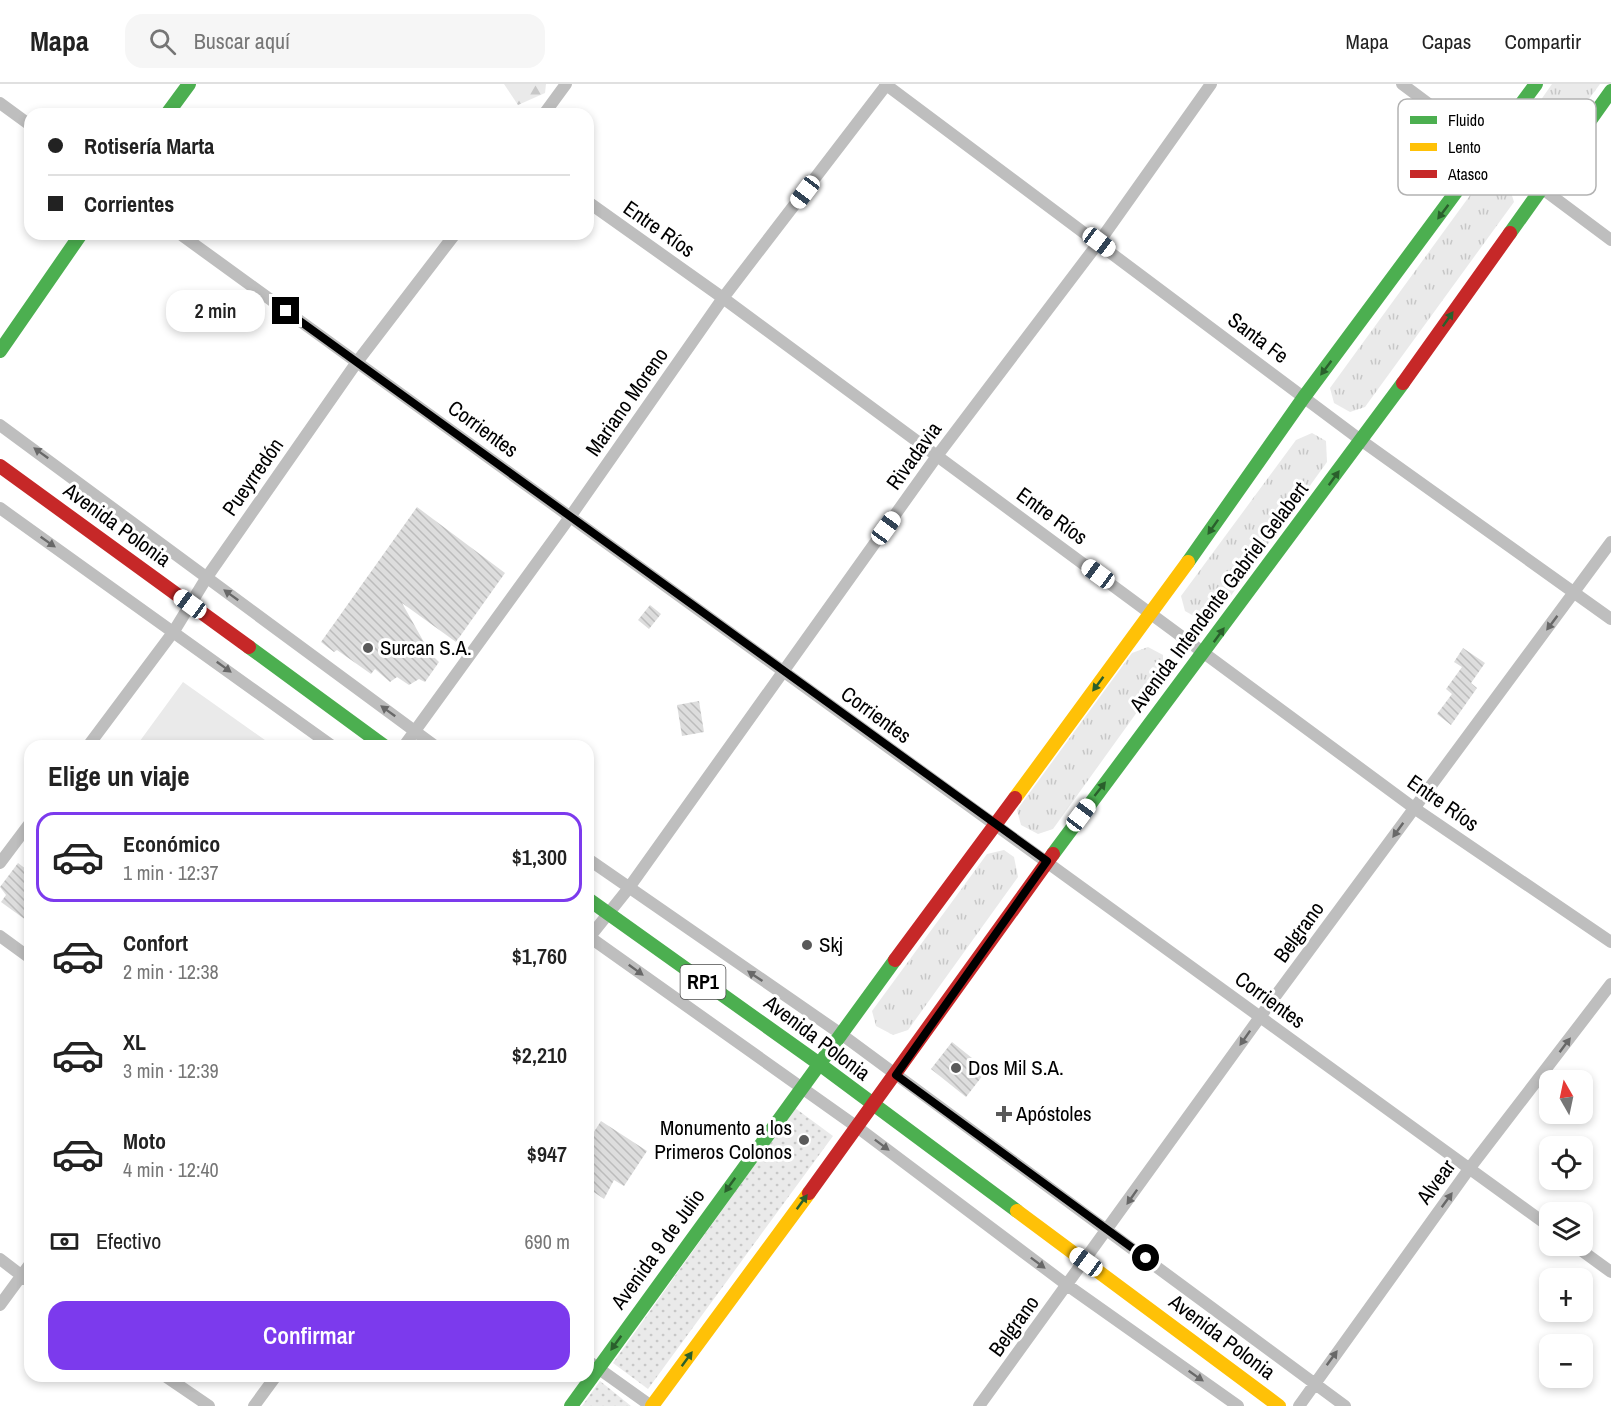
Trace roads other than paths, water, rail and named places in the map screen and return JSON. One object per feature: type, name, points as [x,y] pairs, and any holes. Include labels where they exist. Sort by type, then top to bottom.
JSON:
[{"type":"main road","points":[[171,108],[189,84]]},
{"type":"main road","name":"Avenida Intendente Gabriel Gelabert","points":[[1525,99],[1536,84]]},
{"type":"main road","name":"Avenida Intendente Gabriel Gelabert","points":[[1596,112],[1611,91]]},
{"type":"main road","name":"Avenida Intendente Gabriel Gelabert","points":[[801,1086],[1152,614],[1304,397],[1456,195]]},
{"type":"main road","name":"Avenida Intendente Gabriel Gelabert","points":[[858,1127],[1047,861],[1205,654],[1362,441],[1536,195]]},
{"type":"main road","points":[[0,351],[77,240]]},
{"type":"main road","name":"Avenida Polonia","points":[[0,466],[376,740]]},
{"type":"main road","name":"Avenida Polonia","points":[[594,904],[818,1063],[1279,1406]]},
{"type":"main road","name":"Avenida 9 de Julio","points":[[594,1364],[801,1086]]},
{"type":"main road","points":[[651,1406],[858,1127]]},
{"type":"main road","name":"Avenida 9 de Julio","points":[[571,1406],[584,1382]]},
{"type":"street","points":[[548,108],[566,84]]},
{"type":"street","name":"Santa Fe","points":[[886,84],[1362,441],[1611,619]]},
{"type":"street","name":"Mariano Moreno","points":[[408,740],[570,517],[723,298],[886,84]]},
{"type":"street","name":"Rivadavia","points":[[594,931],[628,889],[937,456],[1099,242],[1211,84]]},
{"type":"street","points":[[1402,84],[1423,99]]},
{"type":"street","points":[[0,103],[24,121]]},
{"type":"street","points":[[1552,195],[1611,240]]},
{"type":"street","name":"Entre Ríos","points":[[594,206],[723,298],[1414,808],[1611,942]]},
{"type":"street","name":"Corrientes","points":[[188,240],[1539,1219]]},
{"type":"street","name":"Pueyrredón","points":[[92,740],[174,631],[207,577],[357,362],[450,240]]},
{"type":"street","points":[[0,425],[427,740]]},
{"type":"street","points":[[0,508],[324,740]]},
{"type":"street","name":"Belgrano","points":[[979,1406],[1086,1262],[1260,1017],[1611,542]]},
{"type":"street","points":[[0,863],[24,831]]},
{"type":"street","points":[[594,864],[841,1034],[1345,1406]]},
{"type":"street","points":[[0,936],[24,954]]},
{"type":"street","points":[[594,942],[858,1127],[1067,1285],[1238,1406]]},
{"type":"street","name":"Alvear","points":[[1299,1406],[1469,1169],[1611,984]]},
{"type":"street","points":[[1589,1256],[1611,1272]]},
{"type":"street","points":[[0,1259],[24,1277]]},
{"type":"street","points":[[0,1305],[24,1281]]},
{"type":"street","points":[[594,1366],[651,1406]]},
{"type":"street","points":[[174,1382],[209,1406]]},
{"type":"street","points":[[254,1406],[272,1382]]},
{"type":"place","name":"Surcan S.A.","points":[[368,648]]},
{"type":"place","name":"Skj","points":[[807,945]]},
{"type":"place","name":"Dos Mil S.A.","points":[[956,1068]]},
{"type":"place","name":"Apóstoles","points":[[1004,1114]]},
{"type":"place","name":"Monumento a los Primeros Colonos","points":[[804,1140]]}]
